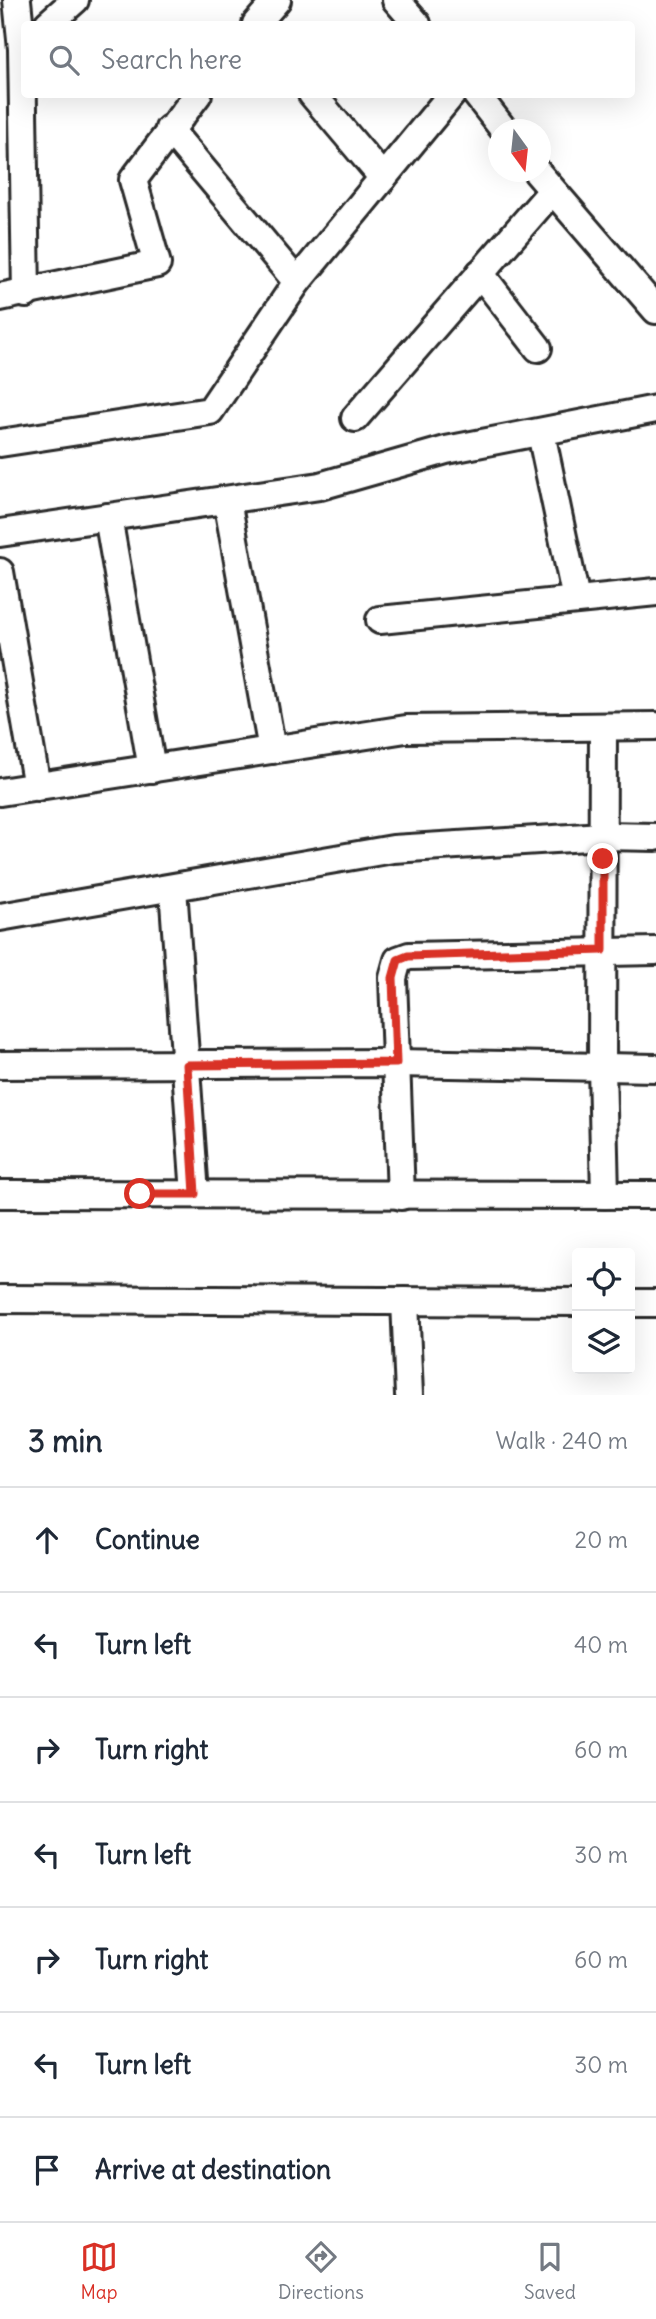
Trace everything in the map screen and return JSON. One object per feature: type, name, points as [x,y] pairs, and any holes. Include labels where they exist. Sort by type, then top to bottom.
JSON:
[{"type":"street","points":[[17,0],[21,32]]},
{"type":"street","points":[[51,21],[75,0]]},
{"type":"street","points":[[259,21],[277,0]]},
{"type":"street","points":[[396,0],[414,21]]},
{"type":"street","points":[[24,98],[26,293]]},
{"type":"street","points":[[0,297],[157,264],[133,180],[195,98]]},
{"type":"street","points":[[315,98],[383,178]]},
{"type":"street","points":[[0,443],[210,411],[297,282],[449,98]]},
{"type":"street","points":[[479,98],[495,119]]},
{"type":"street","points":[[169,130],[297,282]]},
{"type":"street","points":[[355,418],[480,273],[543,182]]},
{"type":"street","points":[[545,182],[656,310]]},
{"type":"street","points":[[480,273],[538,348]]},
{"type":"street","points":[[0,533],[320,486],[446,450],[656,409]]},
{"type":"street","points":[[541,433],[576,599]]},
{"type":"street","points":[[228,499],[272,750]]},
{"type":"street","points":[[108,517],[152,769]]},
{"type":"street","points":[[0,572],[37,787]]},
{"type":"street","points":[[380,620],[656,592]]},
{"type":"street","points":[[0,792],[406,729],[656,726]]},
{"type":"street","points":[[603,727],[602,1067],[605,1195]]},
{"type":"street","points":[[0,917],[393,849],[603,836],[656,837]]},
{"type":"street","points":[[173,888],[195,1194]]},
{"type":"street","points":[[401,1196],[393,978],[398,960],[408,956],[656,951]]},
{"type":"street","points":[[0,1065],[396,1063],[656,1068]]},
{"type":"street","points":[[0,1194],[656,1195]]},
{"type":"street","points":[[0,1299],[572,1302]]},
{"type":"street","points":[[405,1301],[409,1395]]},
{"type":"street","points":[[635,1303],[656,1303]]},
{"type":"route","points":[[140,1194],[195,1194],[187,1065],[396,1063],[393,978],[398,960],[408,956],[603,950],[603,859]]}]
